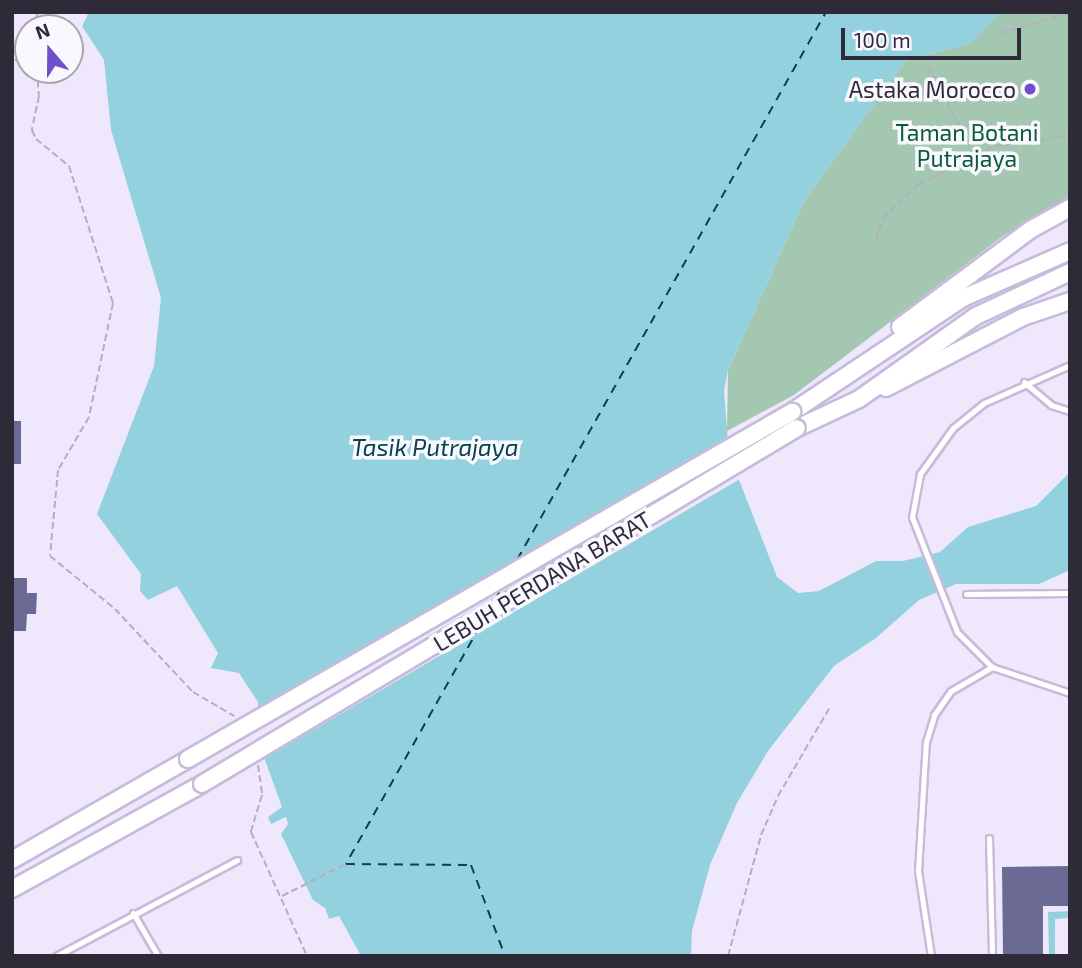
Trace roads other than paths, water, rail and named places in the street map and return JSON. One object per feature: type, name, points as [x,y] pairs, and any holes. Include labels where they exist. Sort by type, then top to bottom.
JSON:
[{"type":"main road","points":[[837,378],[1030,230],[1070,208]]},
{"type":"main road","name":"LEBUH PERDANA BARAT","points":[[12,888],[202,784],[794,420],[837,378],[963,298],[1070,251]]},
{"type":"main road","name":"LEBUH PERDANA BARAT","points":[[12,860],[794,420],[859,399],[976,316],[1070,272]]},
{"type":"main road","points":[[859,399],[1023,317],[1070,301]]},
{"type":"lane","points":[[1070,365],[1024,382],[984,403],[953,428],[920,474],[912,517],[957,632],[992,667],[1070,692]]},
{"type":"lane","points":[[1024,382],[1051,405],[1070,411]]},
{"type":"lane","points":[[966,594],[1070,593]]},
{"type":"lane","points":[[931,956],[918,871],[926,742],[934,715],[951,691],[992,667]]},
{"type":"lane","points":[[989,838],[992,956]]},
{"type":"lane","points":[[56,956],[237,860]]},
{"type":"lane","points":[[133,914],[158,956]]},
{"type":"water","name":"Tasik Putrajaya","points":[[89,12],[1001,12],[971,43],[905,61],[804,201],[728,370],[724,391],[729,454],[777,577],[798,593],[819,591],[876,561],[903,561],[940,552],[968,527],[1036,506],[1070,472],[1070,570],[1039,584],[956,584],[919,600],[876,638],[834,666],[768,751],[737,803],[710,865],[692,931],[691,956],[361,956],[339,916],[329,919],[325,908],[313,900],[281,834],[288,824],[286,817],[271,824],[268,817],[282,807],[256,735],[258,702],[239,673],[211,668],[218,653],[177,586],[148,600],[140,591],[141,574],[97,514],[154,366],[161,298],[111,130],[104,60],[84,29]]},
{"type":"water","points":[[1070,911],[1070,918],[1055,919],[1055,956],[1049,956],[1048,912]]},
{"type":"place","name":"Astaka Morocco","points":[[1030,89]]},
{"type":"park label","name":"Taman Botani Putrajaya","points":[[967,145]]}]
